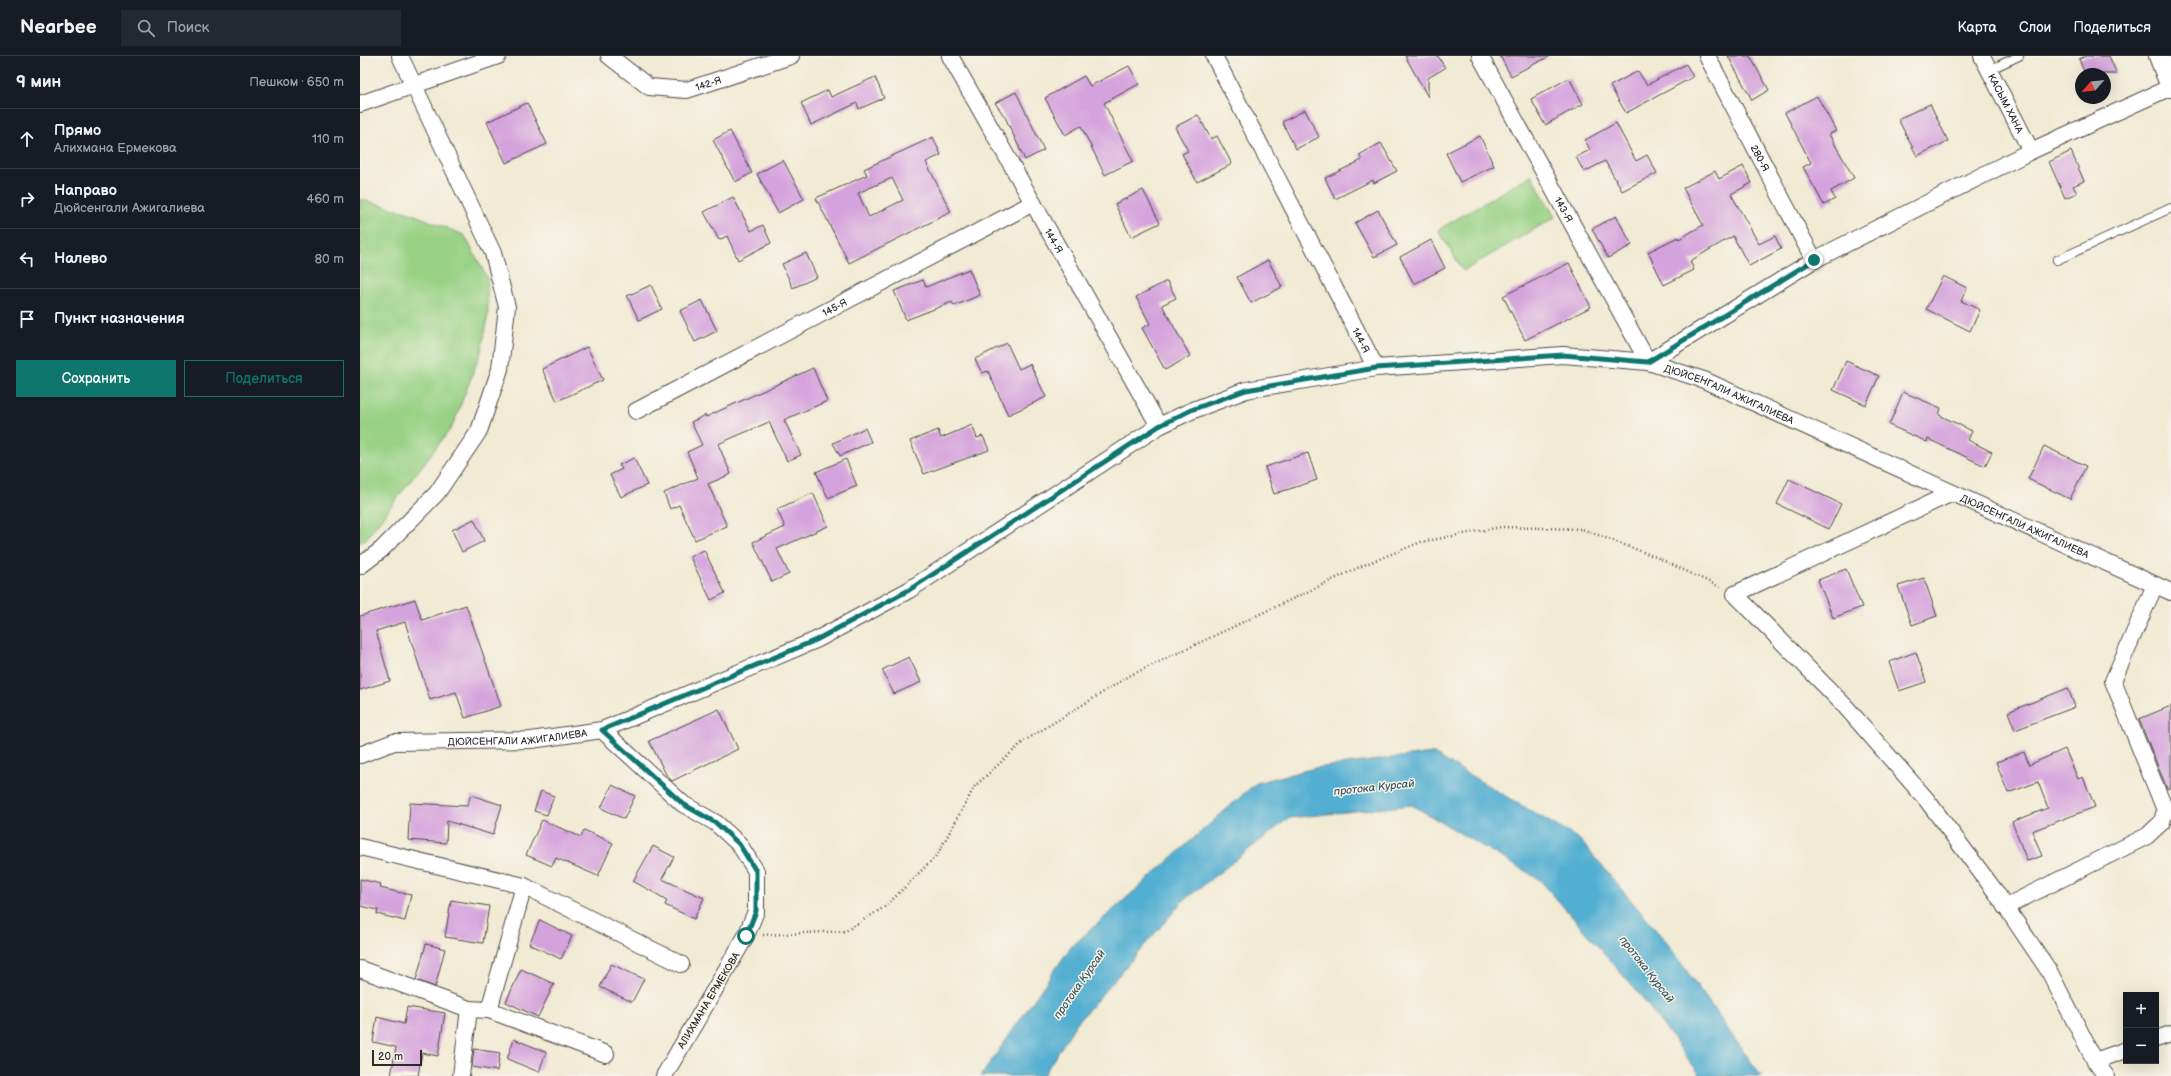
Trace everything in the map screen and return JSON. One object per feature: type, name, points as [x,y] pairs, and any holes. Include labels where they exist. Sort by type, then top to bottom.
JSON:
[{"type":"street","points":[[360,566],[381,550],[436,493],[479,431],[500,369],[507,306],[492,253],[400,56]]},
{"type":"street","points":[[360,104],[498,56]]},
{"type":"street","name":"142-Я","points":[[609,56],[649,87],[687,90],[791,56]]},
{"type":"street","name":"144-Я","points":[[950,56],[1159,426]]},
{"type":"street","name":"144-Я","points":[[1214,56],[1376,368]]},
{"type":"street","name":"143-Я","points":[[1480,56],[1648,362]]},
{"type":"street","name":"280-Я","points":[[1707,56],[1814,260]]},
{"type":"street","points":[[1648,362],[1814,260],[2031,151],[2171,87],[2159,56]]},
{"type":"street","name":"КАСЫМ ХАНА","points":[[1985,63],[2031,151]]},
{"type":"street","name":"145-Я","points":[[636,411],[1033,203]]},
{"type":"street","name":"ДЮЙСЕНГАЛИ АЖИГАЛИЕВА","points":[[360,755],[394,742],[531,740],[602,730],[816,640],[909,590],[1159,426],[1191,410],[1246,390],[1376,368],[1563,355],[1648,362],[1704,380],[2171,592]]},
{"type":"street","points":[[1952,493],[1735,594],[1845,706],[1921,794],[2005,907],[2049,971],[2095,1061],[2106,1076]]},
{"type":"street","points":[[2005,907],[2147,836],[2162,822],[2165,810],[2113,681],[2155,585]]},
{"type":"street","name":"АЛИХМАНА ЕРМЕКОВА","points":[[602,730],[683,804],[716,823],[739,844],[756,871],[756,911],[746,936],[664,1076]]},
{"type":"street","points":[[360,847],[524,886],[681,964]]},
{"type":"street","points":[[489,1010],[524,886]]},
{"type":"street","points":[[360,968],[469,1009],[489,1010],[606,1054]]},
{"type":"street","points":[[461,1076],[469,1009]]},
{"type":"street","points":[[2159,1038],[2171,1034]]},
{"type":"street","points":[[2095,1061],[2123,1051]]},
{"type":"lane","points":[[1985,63],[2019,56]]},
{"type":"lane","points":[[2056,260],[2171,208]]},
{"type":"path","points":[[746,936],[846,931],[886,906],[937,855],[975,786],[1024,741],[1131,676],[1364,565],[1421,542],[1501,527],[1582,530],[1656,557],[1735,594]]},
{"type":"green space","points":[[1531,175],[1555,217],[1463,271],[1438,230]]},
{"type":"green space","points":[[360,199],[410,213],[464,235],[487,277],[488,315],[481,352],[452,427],[365,540],[360,543]]},
{"type":"water","name":"протока Курсай","points":[[1432,753],[1579,839],[1667,943],[1761,1076],[1701,1076],[1641,996],[1540,880],[1412,805],[1289,818],[1183,901],[1076,1024],[1043,1076],[981,1076],[1070,948],[1256,783],[1315,768]]},
{"type":"building","points":[[1405,56],[1438,56],[1445,68],[1428,78],[1428,97]]},
{"type":"building","points":[[1500,56],[1550,56],[1511,76]]},
{"type":"building","points":[[1728,56],[1750,56],[1769,90],[1752,100]]},
{"type":"building","points":[[2086,56],[2109,56],[2117,74],[2111,74],[2111,68],[2083,68],[2079,59]]},
{"type":"building","points":[[1686,64],[1693,77],[1626,113],[1610,86],[1638,71],[1647,85]]},
{"type":"building","points":[[1129,66],[1139,84],[1104,103],[1133,161],[1105,175],[1081,126],[1065,135],[1045,98],[1084,76],[1090,86]]},
{"type":"building","points":[[875,77],[884,98],[859,109],[857,103],[811,125],[801,103],[828,90],[831,97]]},
{"type":"building","points":[[1569,78],[1583,104],[1545,125],[1531,99]]},
{"type":"building","points":[[1016,92],[1044,150],[1025,160],[1005,117],[995,103]]},
{"type":"building","points":[[1817,96],[1836,131],[1829,134],[1854,178],[1831,191],[1835,199],[1824,205],[1803,167],[1811,163],[1785,113]]},
{"type":"building","points":[[527,103],[547,144],[506,163],[487,122]]},
{"type":"building","points":[[1930,104],[1948,141],[1917,156],[1898,119]]},
{"type":"building","points":[[1305,110],[1319,137],[1296,149],[1282,122]]},
{"type":"building","points":[[1198,115],[1211,139],[1217,136],[1232,164],[1197,182],[1182,154],[1188,151],[1175,127]]},
{"type":"building","points":[[1616,123],[1636,161],[1647,155],[1657,173],[1622,191],[1605,161],[1584,172],[1576,157],[1590,150],[1585,140]]},
{"type":"building","points":[[730,131],[752,173],[735,182],[713,140]]},
{"type":"building","points":[[1480,136],[1494,166],[1460,182],[1446,153]]},
{"type":"building","points":[[933,137],[941,155],[926,162],[951,212],[849,263],[816,198],[867,175],[864,169]],"holes":[[[892,178],[903,200],[869,217],[858,193]]]},
{"type":"building","points":[[1381,143],[1397,171],[1374,183],[1373,180],[1335,199],[1325,178],[1362,160],[1359,155]]},
{"type":"building","points":[[2071,151],[2084,181],[2073,186],[2077,193],[2065,198],[2049,162]]},
{"type":"building","points":[[783,160],[804,199],[778,213],[757,174]]},
{"type":"building","points":[[1743,166],[1752,183],[1731,194],[1759,244],[1775,236],[1781,249],[1749,266],[1733,236],[1690,261],[1694,270],[1664,285],[1648,252],[1678,237],[1679,239],[1703,225],[1683,188],[1715,171],[1719,179]]},
{"type":"building","points":[[1143,190],[1160,223],[1131,237],[1115,204]]},
{"type":"building","points":[[733,197],[751,231],[763,225],[771,243],[738,260],[727,236],[719,240],[704,212]]},
{"type":"building","points":[[1378,210],[1397,245],[1374,257],[1355,223]]},
{"type":"building","points":[[1616,216],[1632,245],[1608,258],[1592,229]]},
{"type":"building","points":[[1431,240],[1445,268],[1414,284],[1400,257]]},
{"type":"building","points":[[806,253],[817,277],[793,288],[782,264]]},
{"type":"building","points":[[1268,260],[1282,287],[1251,303],[1237,277]]},
{"type":"building","points":[[1569,263],[1591,307],[1525,340],[1503,296]]},
{"type":"building","points":[[969,269],[980,295],[954,306],[952,302],[906,320],[894,291],[923,280],[926,287]]},
{"type":"building","points":[[1943,276],[1967,288],[1961,301],[1980,310],[1970,331],[1926,309]]},
{"type":"building","points":[[1167,281],[1176,298],[1162,305],[1190,356],[1165,370],[1142,328],[1150,324],[1136,297]]},
{"type":"building","points":[[651,285],[662,309],[639,320],[627,296]]},
{"type":"building","points":[[702,300],[717,331],[695,342],[680,311]]},
{"type":"building","points":[[1007,343],[1019,369],[1030,364],[1046,397],[1008,415],[988,371],[982,373],[975,359]]},
{"type":"building","points":[[587,347],[603,380],[557,401],[542,369]]},
{"type":"building","points":[[1846,361],[1879,376],[1866,405],[1833,390]]},
{"type":"building","points":[[813,368],[827,401],[784,420],[801,455],[787,461],[769,422],[718,444],[731,474],[708,484],[727,526],[695,540],[679,505],[670,509],[664,493],[698,478],[687,452],[702,445],[691,422],[706,415],[706,417]]},
{"type":"building","points":[[1903,392],[1941,408],[1939,415],[1972,431],[1968,440],[1992,452],[1985,466],[1928,439],[1927,442],[1889,425]]},
{"type":"building","points":[[972,425],[977,438],[983,436],[989,450],[924,474],[910,441],[938,430],[941,438]]},
{"type":"building","points":[[865,428],[871,442],[840,456],[833,443]]},
{"type":"building","points":[[2044,446],[2086,466],[2070,499],[2028,479]]},
{"type":"building","points":[[1308,453],[1317,480],[1274,494],[1265,467]]},
{"type":"building","points":[[634,458],[647,485],[621,497],[610,475],[622,469],[619,465]]},
{"type":"building","points":[[846,459],[857,486],[828,498],[816,472]]},
{"type":"building","points":[[1789,479],[1841,504],[1829,529],[1777,504]]},
{"type":"building","points":[[813,493],[828,526],[777,549],[789,574],[772,582],[753,542],[785,527],[777,509]]},
{"type":"building","points":[[474,519],[484,541],[462,552],[452,530]]},
{"type":"building","points":[[704,550],[725,593],[711,600],[690,557]]},
{"type":"building","points":[[1846,569],[1862,607],[1833,618],[1818,580]]},
{"type":"building","points":[[1924,578],[1937,616],[1912,625],[1898,586]]},
{"type":"building","points":[[415,599],[422,620],[466,605],[501,706],[465,718],[456,692],[430,700],[405,622],[376,631],[390,681],[360,690],[360,616]]},
{"type":"building","points":[[1916,652],[1926,682],[1899,691],[1889,662]]},
{"type":"building","points":[[909,657],[921,682],[894,694],[882,670]]},
{"type":"building","points":[[2068,688],[2075,707],[2015,730],[2008,712]]},
{"type":"building","points":[[2171,706],[2171,787],[2167,789],[2139,719]]},
{"type":"building","points":[[719,709],[738,749],[672,781],[667,776],[649,741]]},
{"type":"building","points":[[2065,749],[2078,779],[2083,777],[2095,807],[2032,831],[2042,856],[2027,861],[2012,822],[2048,808],[2038,782],[2008,793],[1996,762],[2024,752],[2029,765]]},
{"type":"building","points":[[612,785],[635,796],[624,819],[601,808]]},
{"type":"building","points":[[541,791],[554,796],[547,815],[534,811]]},
{"type":"building","points":[[471,795],[502,805],[493,835],[447,821],[446,843],[408,840],[410,803],[467,806]]},
{"type":"building","points":[[542,820],[581,837],[584,830],[613,843],[598,876],[556,858],[552,866],[526,855]]},
{"type":"building","points":[[653,846],[674,857],[662,879],[704,898],[694,919],[665,905],[667,900],[633,881]]},
{"type":"building","points":[[360,879],[381,884],[380,888],[411,895],[405,921],[377,914],[378,910],[360,906]]},
{"type":"building","points":[[451,900],[489,906],[483,943],[445,937]]},
{"type":"building","points":[[540,920],[572,936],[561,959],[529,944]]},
{"type":"building","points":[[426,944],[445,949],[435,987],[416,980]]},
{"type":"building","points":[[611,964],[644,979],[632,1002],[600,987]]},
{"type":"building","points":[[521,969],[554,984],[538,1017],[506,1002]]},
{"type":"building","points":[[407,1007],[445,1013],[438,1056],[422,1053],[418,1076],[391,1076],[396,1047],[373,1042],[377,1017],[404,1024]]},
{"type":"building","points":[[514,1039],[546,1052],[539,1072],[507,1059]]},
{"type":"building","points":[[474,1049],[500,1053],[497,1071],[472,1067]]},
{"type":"route","points":[[746,936],[756,911],[756,871],[739,844],[716,823],[683,804],[602,730],[816,640],[909,590],[1159,426],[1191,410],[1246,390],[1376,368],[1563,355],[1648,362],[1814,260]]}]
